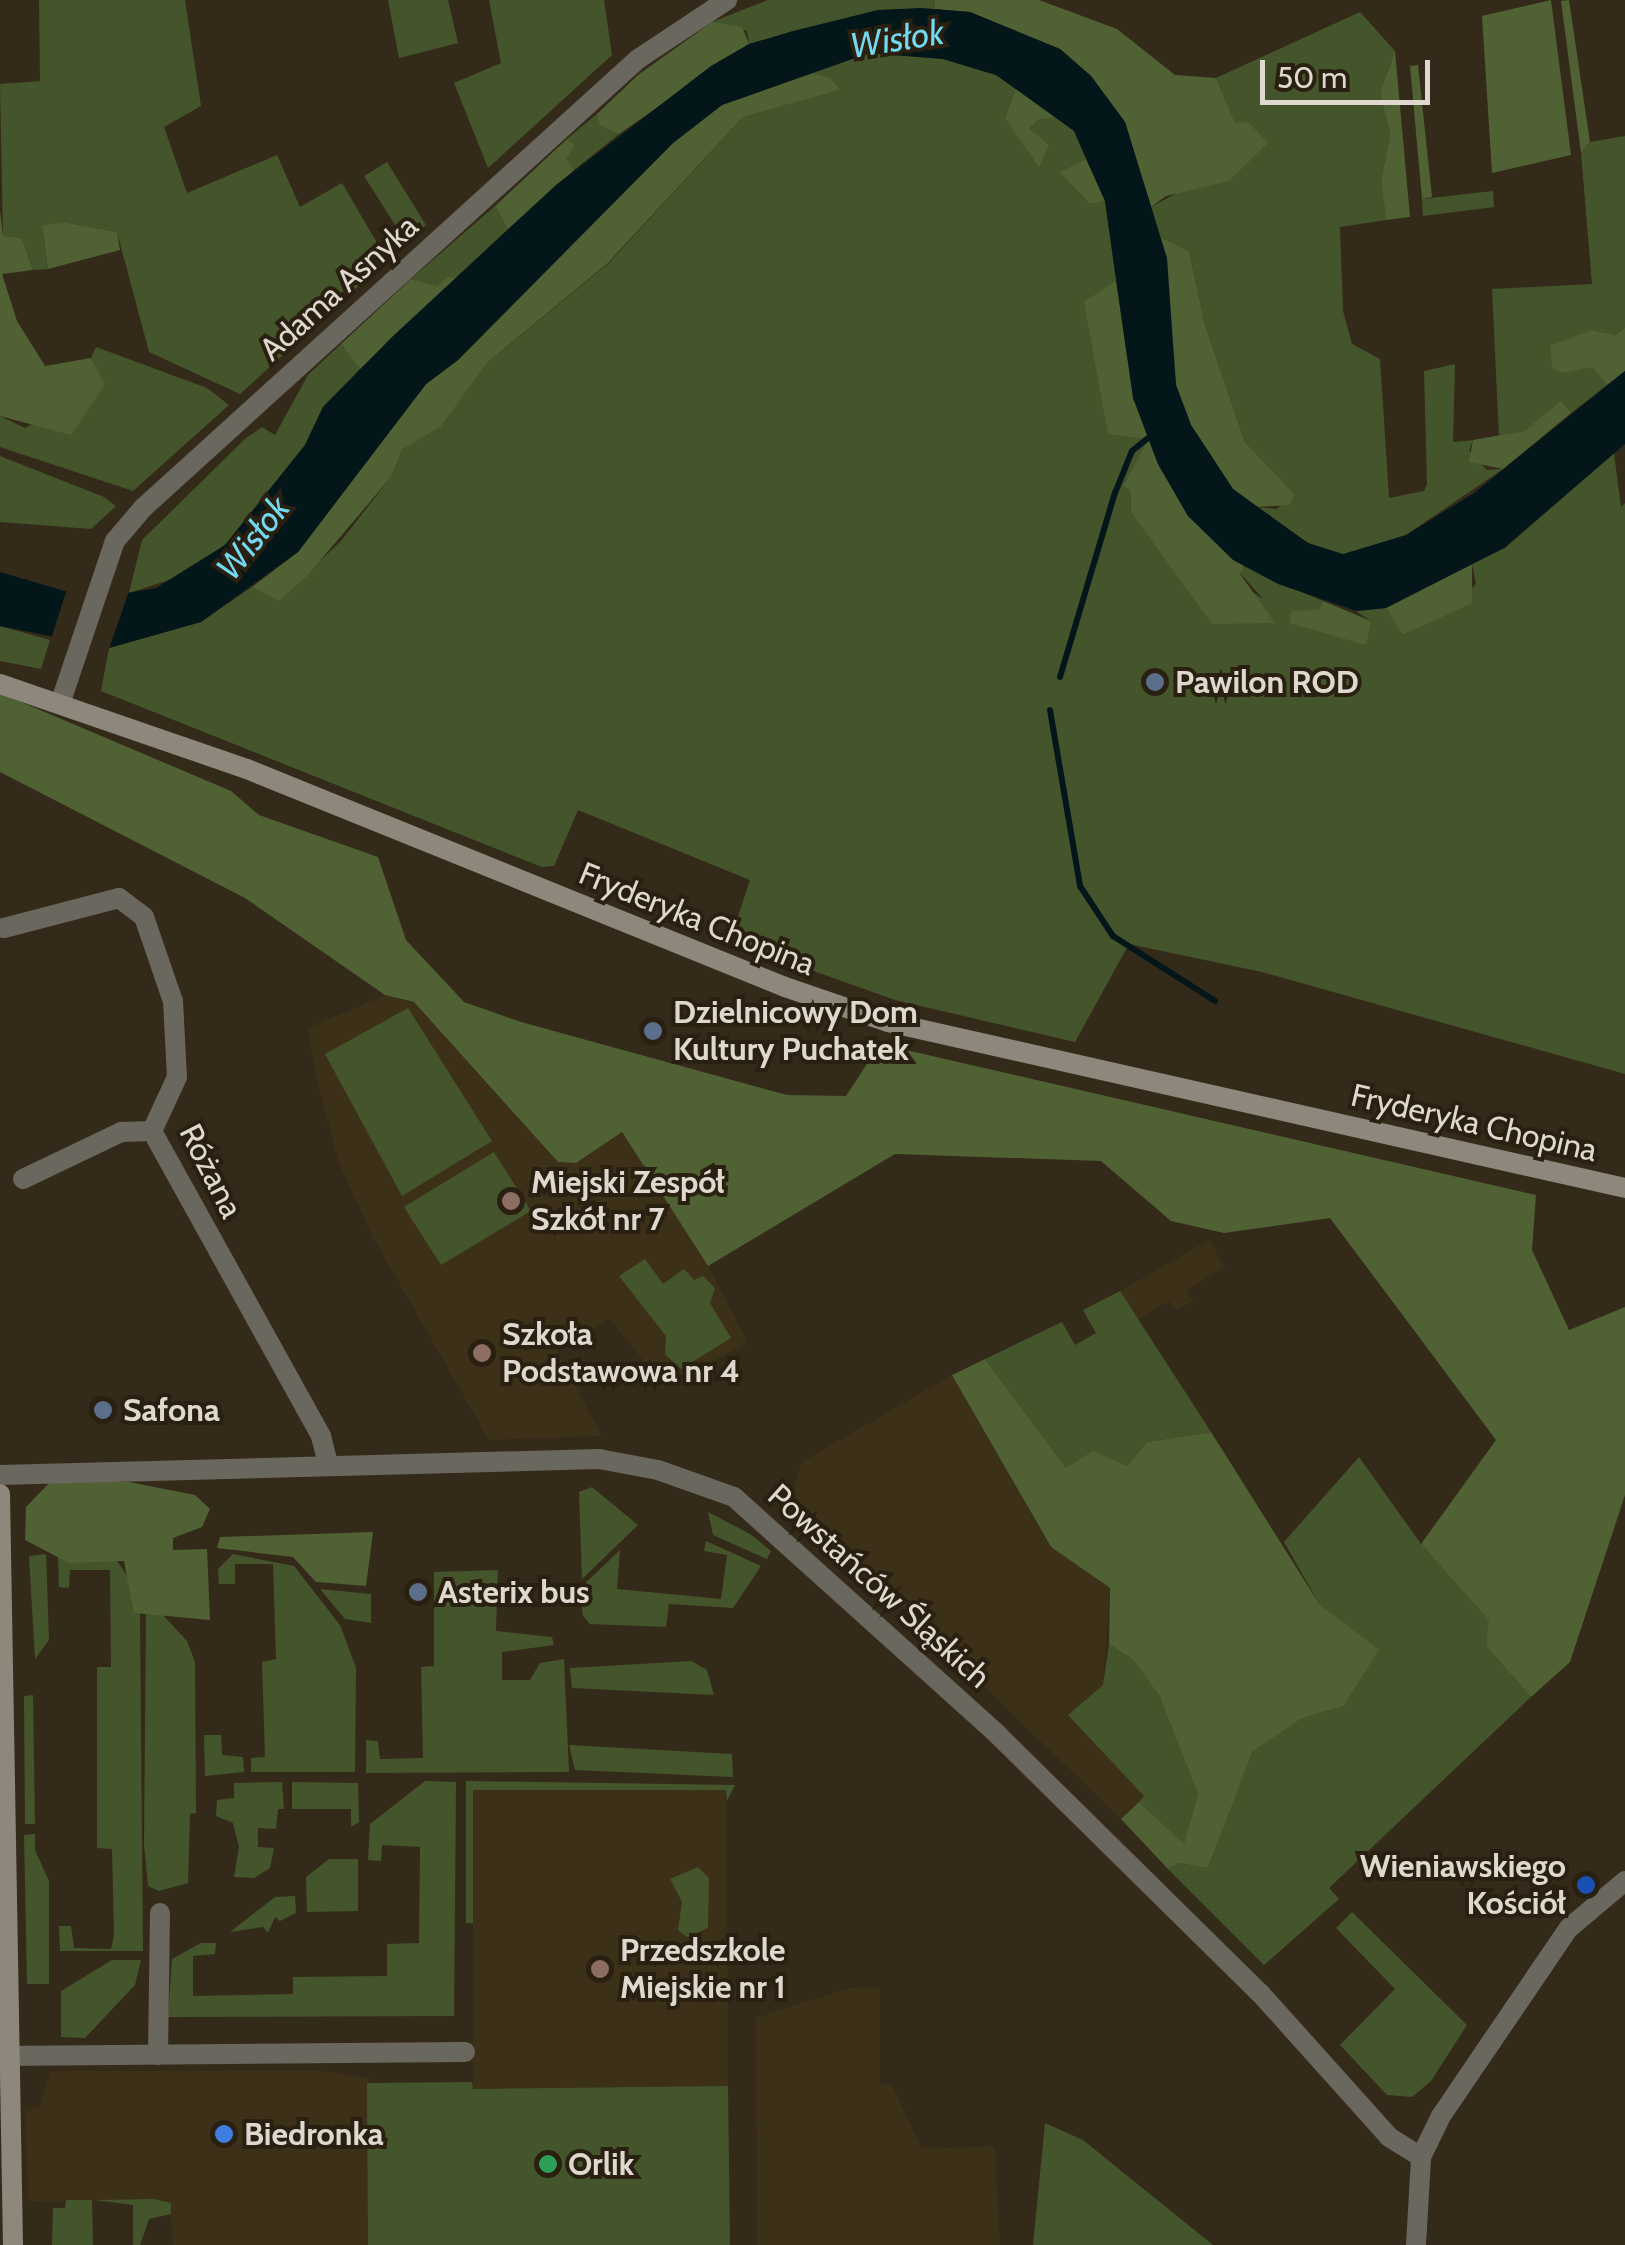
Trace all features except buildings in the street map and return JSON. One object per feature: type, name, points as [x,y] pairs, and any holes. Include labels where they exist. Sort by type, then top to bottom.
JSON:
[{"type":"street","name":"Adama Asnyka","points":[[61,701],[115,541],[277,384],[638,59],[727,0]]},
{"type":"street","name":"Fryderyka Chopina","points":[[0,684],[61,701],[247,769],[804,995],[888,1022],[1625,1188]]},
{"type":"street","name":"Różana","points":[[4,928],[118,898],[144,918],[173,1001],[177,1077],[152,1131],[321,1436],[328,1464]]},
{"type":"street","points":[[23,1179],[120,1132],[152,1131]]},
{"type":"street","name":"Powstańców Śląskich","points":[[0,1475],[599,1459],[658,1470],[734,1497],[998,1734],[1260,1993],[1389,2137],[1422,2156]]},
{"type":"street","points":[[0,1494],[4,2056],[13,2245]]},
{"type":"street","points":[[1416,2245],[1422,2156],[1524,1987],[1569,1928],[1625,1881]]},
{"type":"street","points":[[158,2054],[160,1913]]},
{"type":"street","points":[[4,2056],[464,2052]]},
{"type":"shaded area","name":"Miejski Zespół Szkół nr 7","points":[[385,995],[414,1002],[558,1162],[576,1163],[621,1131],[708,1266],[748,1343],[664,1386],[609,1318],[566,1346],[557,1333],[550,1338],[602,1436],[489,1440],[374,1239],[338,1161],[316,1074],[308,1028]]},
{"type":"shaded area","points":[[1209,1240],[1225,1267],[1187,1289],[1193,1301],[1175,1311],[1169,1301],[1136,1320],[1120,1291]]},
{"type":"shaded area","points":[[952,1375],[1050,1547],[1110,1588],[1103,1685],[1068,1715],[1145,1796],[1121,1819],[790,1499],[802,1462]]},
{"type":"shaded area","name":"Przedszkole Miejskie nr 1","points":[[473,1790],[727,1790],[728,2086],[473,2089]]},
{"type":"shaded area","points":[[880,1987],[880,2082],[893,2087],[922,2149],[995,2146],[1000,2245],[757,2245],[756,2018],[849,1988]]},
{"type":"shaded area","points":[[51,2071],[321,2071],[369,2078],[368,2245],[173,2245],[170,2203],[28,2201],[25,2109],[38,2109]]},
{"type":"green space","points":[[39,0],[185,0],[201,106],[164,127],[187,193],[277,155],[300,207],[342,183],[387,260],[240,394],[149,352],[117,232],[63,222],[42,227],[48,269],[33,270],[22,238],[3,236],[0,84],[40,81]]},
{"type":"green space","points":[[388,0],[448,0],[458,43],[399,58]]},
{"type":"green space","points":[[489,0],[604,0],[612,55],[488,168],[454,83],[501,63]]},
{"type":"green space","points":[[768,0],[934,0],[935,9],[878,10],[749,44],[747,31],[712,22]]},
{"type":"green space","points":[[934,0],[1039,0],[1117,29],[1175,75],[1216,78],[1235,123],[1248,122],[1268,143],[1229,181],[1166,196],[1151,207],[1125,122],[1091,76],[1060,49],[970,12],[935,9]]},
{"type":"green space","points":[[1551,0],[1571,155],[1492,173],[1482,16]]},
{"type":"green space","points":[[1569,0],[1590,142],[1581,153],[1561,1]]},
{"type":"green space","points":[[1360,12],[1395,51],[1380,93],[1390,134],[1381,180],[1386,220],[1340,227],[1343,311],[1352,344],[1380,359],[1389,498],[1424,491],[1427,484],[1424,371],[1455,364],[1453,442],[1473,440],[1469,451],[1487,470],[1503,469],[1406,535],[1343,555],[1308,543],[1257,507],[1277,509],[1293,494],[1245,442],[1205,325],[1189,251],[1160,237],[1151,207],[1268,143],[1235,124],[1216,78]]},
{"type":"green space","points":[[712,22],[742,27],[749,44],[619,134],[600,125],[597,114],[638,75]]},
{"type":"green space","points":[[1395,51],[1410,217],[1386,220],[1381,180],[1390,134],[1380,93]]},
{"type":"green space","points":[[869,53],[943,59],[996,75],[1016,88],[1005,118],[1028,130],[1038,120],[1058,117],[1074,131],[1086,159],[1059,172],[1090,204],[1105,201],[1116,281],[1110,291],[1148,439],[1123,486],[1130,490],[1131,512],[1263,599],[1240,573],[1244,566],[1323,601],[1318,610],[1371,621],[1356,611],[1386,608],[1404,635],[1452,608],[1476,584],[1472,564],[1505,548],[1614,453],[1621,507],[1625,503],[1625,1074],[1262,972],[1129,944],[1075,1042],[895,1000],[730,941],[750,880],[578,810],[554,866],[542,867],[101,691],[109,648],[201,622],[252,587],[279,600],[341,541],[391,477],[402,450],[441,425],[488,362],[609,263],[743,117],[839,90],[829,77],[813,73]]},
{"type":"green space","points":[[1418,65],[1432,197],[1422,199],[1410,66]]},
{"type":"green space","points":[[813,73],[829,77],[840,90],[743,117],[608,263],[488,362],[441,426],[402,450],[391,477],[308,575],[279,601],[252,587],[298,552],[426,384],[458,360],[673,143],[722,105]]},
{"type":"green space","points":[[1016,88],[1058,117],[1038,120],[1029,129],[1049,145],[1039,167],[1005,118]]},
{"type":"green space","points":[[597,114],[619,134],[574,170],[565,158],[574,146],[567,139]]},
{"type":"green space","points":[[1625,136],[1625,327],[1616,335],[1592,330],[1592,367],[1607,385],[1571,413],[1561,402],[1524,431],[1499,436],[1492,289],[1592,284],[1581,153],[1590,142]]},
{"type":"green space","points":[[567,139],[575,146],[566,158],[574,170],[508,229],[495,206]]},
{"type":"green space","points":[[1086,159],[1105,201],[1090,204],[1059,172]]},
{"type":"green space","points":[[387,162],[426,225],[406,242],[364,176]]},
{"type":"green space","points":[[1493,191],[1494,207],[1423,216],[1422,199]]},
{"type":"green space","points":[[495,206],[508,229],[456,278],[437,286],[411,279]]},
{"type":"green space","points":[[0,211],[3,236],[22,238],[33,270],[2,274],[17,321],[45,366],[91,358],[105,384],[71,435],[0,416]]},
{"type":"green space","points":[[63,222],[117,232],[120,250],[48,269],[42,226]]},
{"type":"green space","points":[[1160,237],[1189,251],[1205,325],[1245,442],[1294,494],[1290,505],[1257,507],[1233,489],[1191,425],[1176,385]]},
{"type":"green space","points":[[448,277],[456,278],[360,369],[341,344],[411,279],[437,286]]},
{"type":"green space","points":[[1116,281],[1133,398],[1158,464],[1188,516],[1244,566],[1240,574],[1275,623],[1212,624],[1131,512],[1130,490],[1123,486],[1148,439],[1108,434],[1084,302]]},
{"type":"green space","points":[[1625,327],[1625,371],[1607,385],[1592,367],[1561,373],[1552,367],[1550,346],[1592,330],[1616,335]]},
{"type":"green space","points":[[341,344],[360,369],[323,407],[305,445],[225,545],[184,575],[129,593],[142,540],[245,439],[262,427],[275,435],[308,375]]},
{"type":"green space","points":[[96,347],[207,388],[229,405],[133,491],[0,447],[0,416],[25,428],[105,385],[91,358]]},
{"type":"green space","points":[[1561,401],[1571,413],[1503,469],[1469,462],[1473,440],[1524,431]]},
{"type":"green space","points":[[0,456],[104,497],[116,506],[91,529],[0,522]]},
{"type":"green space","points":[[1472,564],[1472,603],[1403,635],[1386,608]]},
{"type":"green space","points":[[1323,601],[1371,621],[1366,645],[1289,623],[1292,611],[1318,610]]},
{"type":"green space","points":[[0,626],[50,640],[41,669],[0,661]]},
{"type":"green space","points":[[0,693],[231,791],[259,815],[378,857],[406,940],[464,1002],[521,1022],[787,1095],[846,1096],[880,1044],[1536,1195],[1532,1250],[1569,1330],[1625,1307],[1625,1495],[1570,1662],[1531,1697],[1486,1646],[1489,1620],[1421,1544],[1496,1440],[1330,1218],[1224,1233],[1171,1221],[1101,1161],[895,1154],[708,1266],[622,1132],[576,1163],[558,1162],[414,1002],[385,995],[245,898],[0,772]]},
{"type":"green space","points":[[408,1008],[492,1141],[402,1196],[325,1054]]},
{"type":"green space","points":[[494,1152],[531,1211],[441,1265],[404,1207]]},
{"type":"green space","points":[[645,1259],[663,1284],[684,1269],[694,1280],[703,1276],[715,1288],[710,1303],[731,1338],[681,1369],[665,1354],[666,1336],[619,1276]]},
{"type":"green space","points":[[1120,1291],[1211,1432],[1147,1442],[1127,1466],[1066,1468],[985,1359],[1062,1322],[1075,1345],[1096,1333],[1083,1310]]},
{"type":"green space","points":[[985,1359],[1066,1468],[1093,1451],[1127,1466],[1147,1442],[1211,1432],[1320,1605],[1379,1650],[1344,1706],[1301,1719],[1252,1752],[1208,1868],[1179,1863],[1168,1869],[1121,1819],[1139,1802],[1184,1844],[1198,1793],[1160,1697],[1133,1660],[1109,1644],[1110,1588],[1051,1547],[952,1375]]},
{"type":"green space","points":[[1359,1457],[1421,1544],[1490,1620],[1486,1646],[1531,1697],[1329,1888],[1339,1899],[1264,1965],[1168,1869],[1179,1863],[1208,1868],[1251,1752],[1301,1719],[1344,1706],[1378,1651],[1320,1605],[1284,1542]]},
{"type":"green space","points":[[51,1481],[129,1482],[195,1495],[210,1509],[202,1527],[173,1538],[173,1550],[207,1549],[210,1620],[134,1613],[124,1561],[69,1563],[25,1540],[26,1507]]},
{"type":"green space","points":[[592,1487],[638,1525],[582,1579],[579,1492]]},
{"type":"green space","points":[[708,1512],[750,1534],[771,1551],[767,1559],[713,1535]]},
{"type":"green space","points":[[373,1532],[366,1586],[316,1582],[293,1557],[217,1548],[220,1537]]},
{"type":"green space","points":[[706,1541],[761,1566],[733,1608],[669,1604],[666,1627],[590,1624],[583,1616],[579,1589],[620,1550],[617,1589],[721,1599],[727,1555],[704,1551]]},
{"type":"green space","points":[[46,1554],[49,1640],[35,1659],[29,1556]]},
{"type":"green space","points":[[233,1554],[294,1566],[340,1625],[356,1668],[355,1772],[251,1772],[251,1758],[265,1757],[262,1662],[276,1659],[273,1564],[235,1564],[235,1584],[219,1584],[218,1569]]},
{"type":"green space","points":[[58,1557],[117,1561],[130,1580],[134,1612],[140,1613],[143,1951],[60,1951],[59,1926],[71,1926],[74,1948],[111,1949],[114,1935],[112,1849],[97,1848],[97,1667],[111,1667],[110,1570],[70,1570],[69,1588],[59,1587]]},
{"type":"green space","points":[[498,1570],[496,1631],[552,1637],[554,1645],[502,1652],[502,1680],[530,1680],[540,1663],[564,1659],[569,1772],[366,1773],[366,1740],[378,1741],[380,1759],[423,1758],[421,1667],[434,1666],[434,1572]]},
{"type":"green space","points":[[320,1589],[371,1594],[371,1623],[345,1619]]},
{"type":"green space","points":[[146,1614],[162,1614],[187,1641],[195,1662],[196,1813],[190,1814],[188,1883],[159,1891],[148,1886],[144,1844]]},
{"type":"green space","points":[[1109,1644],[1133,1660],[1160,1697],[1181,1743],[1198,1793],[1184,1845],[1139,1802],[1144,1796],[1068,1715],[1103,1685]]},
{"type":"green space","points":[[691,1661],[707,1670],[714,1695],[572,1688],[570,1668]]},
{"type":"green space","points":[[33,1695],[35,1824],[25,1824],[24,1696]]},
{"type":"green space","points":[[204,1735],[221,1735],[222,1755],[243,1757],[244,1772],[205,1776]]},
{"type":"green space","points":[[569,1745],[732,1754],[733,1777],[575,1770]]},
{"type":"green space","points":[[425,1781],[456,1782],[454,2016],[168,2017],[172,1959],[201,1943],[216,1943],[215,1954],[193,1956],[193,1996],[293,1994],[293,1977],[387,1976],[387,1944],[419,1943],[420,1847],[382,1845],[381,1861],[368,1860],[370,1824]]},
{"type":"green space","points":[[466,1781],[735,1785],[727,1801],[726,1790],[473,1790],[473,1923],[466,1923]]},
{"type":"green space","points":[[282,1782],[284,1809],[278,1809],[276,1829],[258,1828],[258,1847],[274,1848],[270,1868],[254,1878],[234,1877],[239,1847],[233,1823],[216,1816],[217,1800],[234,1798],[234,1783]]},
{"type":"green space","points":[[292,1782],[358,1783],[359,1822],[351,1827],[351,1809],[292,1809]]},
{"type":"green space","points":[[35,1834],[35,1850],[49,1881],[49,1984],[27,1984],[24,1835]]},
{"type":"green space","points":[[329,1859],[358,1859],[358,1911],[307,1912],[306,1877]]},
{"type":"green space","points":[[698,1867],[709,1878],[708,1928],[687,1937],[678,1930],[682,1902],[670,1879]]},
{"type":"green space","points":[[295,1896],[296,1913],[280,1921],[275,1917],[268,1933],[263,1927],[230,1932],[275,1897]]},
{"type":"green space","points":[[1352,1912],[1467,2025],[1431,2081],[1412,2097],[1387,2095],[1340,2045],[1395,1989],[1336,1928]]},
{"type":"green space","points":[[112,1960],[141,1960],[135,1985],[85,2038],[61,2037],[61,1991]]},
{"type":"green space","name":"Orlik","points":[[472,2082],[473,2089],[728,2086],[730,2245],[368,2245],[367,2083]]},
{"type":"green space","points":[[1045,2123],[1083,2140],[1213,2245],[1033,2245]]},
{"type":"green space","points":[[154,2199],[171,2203],[171,2214],[149,2219],[140,2245],[133,2245],[133,2205],[96,2200]]},
{"type":"green space","points":[[66,2200],[92,2200],[93,2245],[52,2245],[53,2208],[65,2208]]},
{"type":"water","name":"Wisłok","points":[[878,10],[970,12],[1060,49],[1091,76],[1125,122],[1167,258],[1176,385],[1191,425],[1233,489],[1308,543],[1343,554],[1406,535],[1474,493],[1625,371],[1625,444],[1504,548],[1386,608],[1356,611],[1278,584],[1233,560],[1188,516],[1158,464],[1133,398],[1105,201],[1074,131],[996,75],[943,59],[869,53],[722,105],[673,143],[458,360],[426,384],[298,552],[201,622],[109,648],[0,626],[0,572],[68,592],[127,593],[156,588],[225,545],[305,445],[323,407],[392,337],[556,185],[711,66],[749,44],[793,31]]},
{"type":"pier","points":[[68,586],[130,588],[108,652],[49,645]]},
{"type":"waterway","points":[[1060,677],[1115,493],[1132,451],[1153,434]]},
{"type":"waterway","points":[[1050,710],[1080,886],[1113,936],[1215,1001]]},
{"type":"place","name":"Pawilon ROD","points":[[1155,682]]},
{"type":"place","name":"Dzielnicowy Dom Kultury Puchatek","points":[[653,1031]]},
{"type":"place","name":"Miejski Zespół Szkół nr 7","points":[[511,1201]]},
{"type":"place","name":"Szkoła Podstawowa nr 4","points":[[482,1353]]},
{"type":"place","name":"Safona","points":[[103,1410]]},
{"type":"place","name":"Asterix bus","points":[[418,1592]]},
{"type":"place","name":"Wieniawskiego Kościół","points":[[1586,1885]]},
{"type":"place","name":"Przedszkole Miejskie nr 1","points":[[600,1969]]},
{"type":"place","name":"Biedronka","points":[[224,2134]]},
{"type":"place","name":"Orlik","points":[[548,2164]]}]
